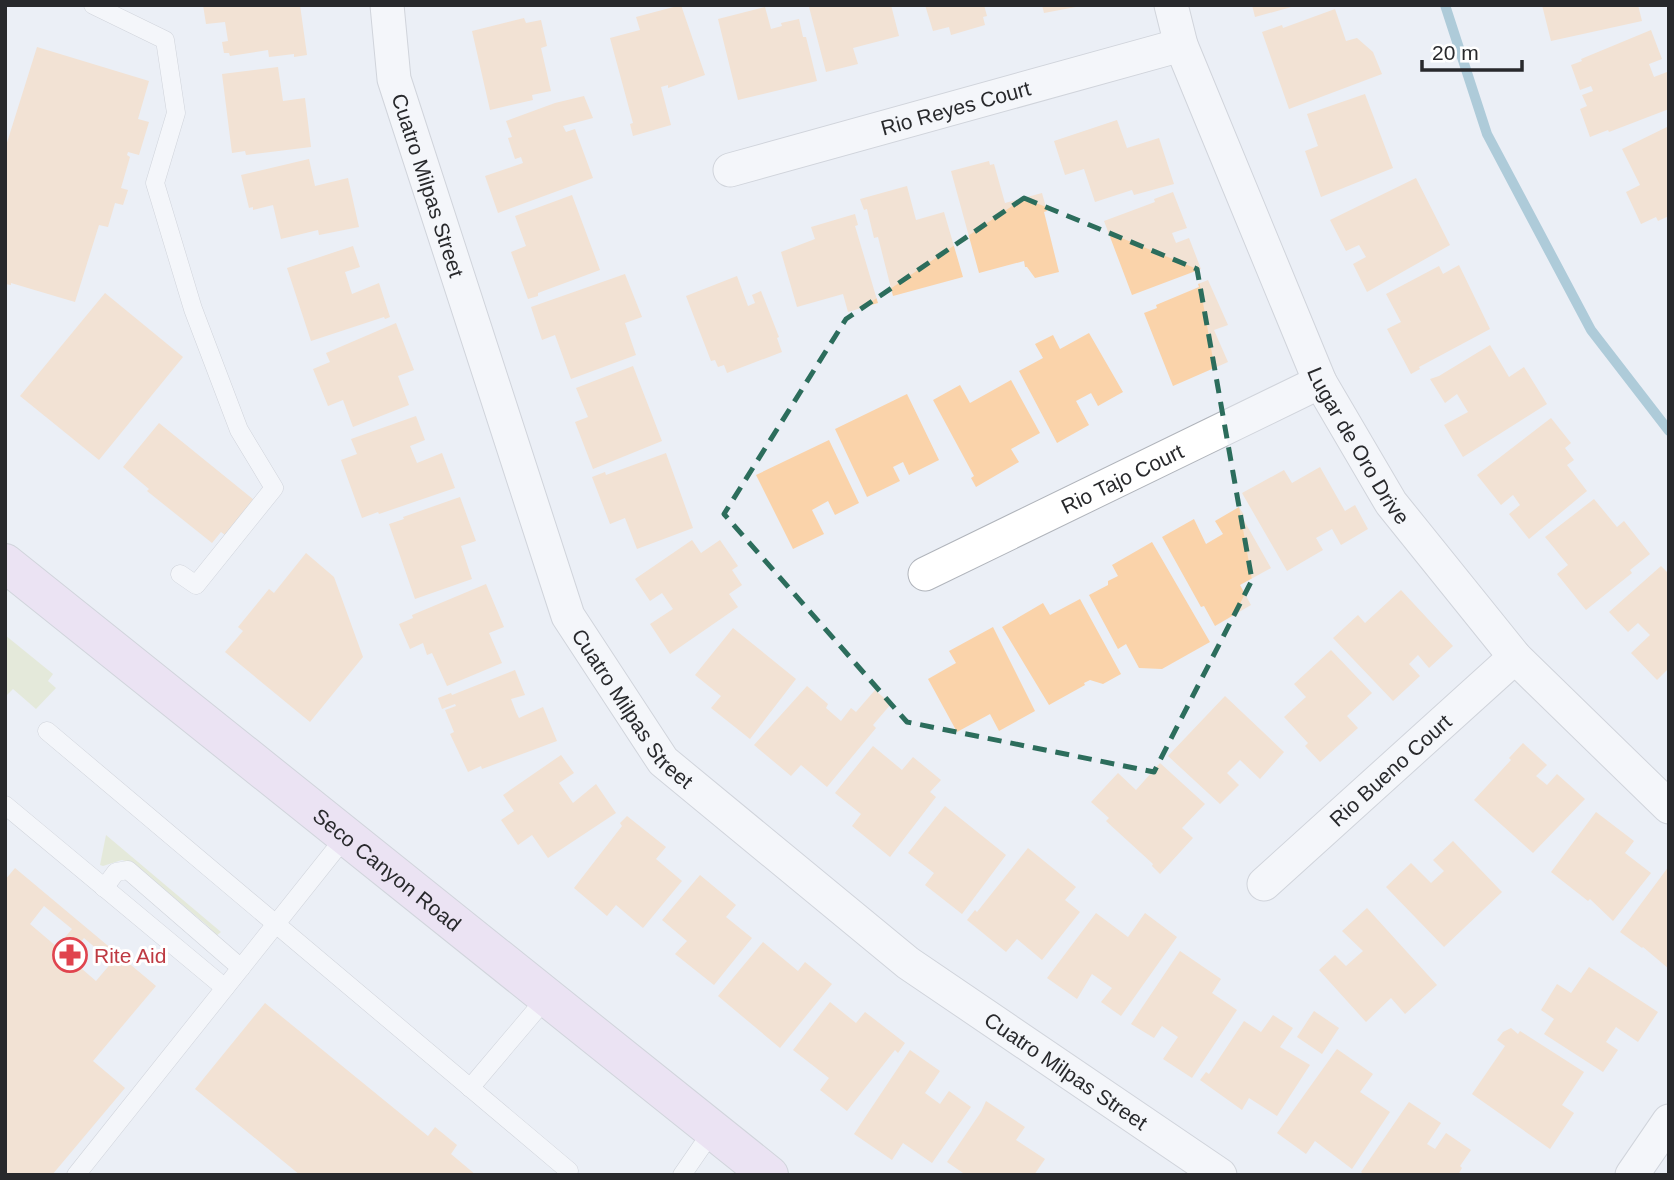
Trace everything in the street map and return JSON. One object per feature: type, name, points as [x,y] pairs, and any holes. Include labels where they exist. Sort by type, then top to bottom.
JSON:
[{"type":"main road","name":"Seco Canyon Road","points":[[5,563],[769,1175]]},
{"type":"street","name":"Cuatro Milpas Street","points":[[387,5],[394,79],[568,616],[663,761],[908,963],[1220,1175]]},
{"type":"street","name":"Lugar de Oro Drive","points":[[1171,5],[1181,45],[1320,382],[1391,503],[1515,657],[1669,807]]},
{"type":"street","name":"Rio Reyes Court","points":[[730,170],[1181,45]]},
{"type":"street","name":"Rio Tajo Court","points":[[925,575],[1320,382]]},
{"type":"street","name":"Rio Bueno Court","points":[[1264,884],[1515,657]]},
{"type":"street","points":[[1632,1175],[1669,1121]]},
{"type":"lane","points":[[93,5],[165,40],[176,113],[155,183],[193,309],[239,430],[274,488],[196,585],[180,574]]},
{"type":"lane","points":[[47,731],[569,1171]]},
{"type":"lane","points":[[5,805],[225,988]]},
{"type":"lane","points":[[76,1175],[346,836]]},
{"type":"lane","points":[[104,888],[116,872],[128,870],[240,968]]},
{"type":"lane","points":[[470,1088],[547,997]]},
{"type":"lane","points":[[682,1175],[713,1130]]},
{"type":"highlighted area","points":[[1024,198],[1197,269],[1252,580],[1154,772],[907,722],[724,514],[846,319]]},
{"type":"green space","points":[[5,635],[53,674],[48,681],[56,688],[36,709],[13,689],[5,697]]},
{"type":"green space","points":[[106,835],[221,932],[216,936],[209,927],[134,864],[122,860],[100,865]]},
{"type":"building","points":[[203,5],[300,5],[307,55],[269,57],[268,50],[230,56],[229,53],[224,53],[222,42],[228,41],[225,22],[206,24]]},
{"type":"building","points":[[681,5],[705,75],[668,88],[668,85],[661,87],[671,125],[633,136],[630,124],[633,123],[610,38],[640,30],[636,17]]},
{"type":"building","points":[[891,5],[899,36],[853,48],[858,64],[826,72],[809,7]]},
{"type":"building","points":[[925,5],[984,5],[987,16],[983,17],[985,25],[951,35],[949,27],[933,31]]},
{"type":"building","points":[[1042,5],[1081,5],[1081,6],[1044,13]]},
{"type":"building","points":[[1252,5],[1295,5],[1295,6],[1255,17]]},
{"type":"building","points":[[1542,5],[1638,5],[1642,21],[1551,41]]},
{"type":"building","points":[[765,7],[771,29],[782,26],[781,23],[799,19],[817,81],[738,100],[718,19]]},
{"type":"building","points":[[1335,9],[1346,41],[1357,38],[1373,52],[1382,74],[1289,109],[1262,32],[1282,25],[1283,28]]},
{"type":"building","points":[[524,18],[526,23],[541,20],[547,46],[541,48],[551,91],[532,95],[533,100],[490,110],[472,31]]},
{"type":"building","points":[[1651,30],[1662,59],[1649,64],[1654,77],[1667,72],[1669,109],[1590,137],[1580,109],[1587,106],[1582,95],[1593,91],[1591,86],[1580,90],[1571,65]]},
{"type":"building","points":[[37,47],[149,81],[138,119],[149,122],[139,155],[128,152],[127,155],[130,157],[121,188],[128,190],[123,205],[115,203],[108,227],[99,225],[75,302],[11,283],[5,284],[5,149]]},
{"type":"building","points":[[278,67],[283,101],[305,98],[311,147],[246,155],[245,151],[232,153],[222,74]]},
{"type":"building","points":[[1365,94],[1393,168],[1321,197],[1305,151],[1318,146],[1307,114]]},
{"type":"building","points":[[584,96],[593,118],[563,126],[566,132],[575,129],[593,178],[498,213],[485,176],[523,163],[521,157],[515,159],[508,138],[512,137],[506,121],[555,103]]},
{"type":"building","points":[[1117,120],[1127,148],[1159,138],[1174,184],[1134,195],[1132,190],[1095,202],[1084,169],[1065,175],[1054,141]]},
{"type":"building","points":[[1669,126],[1669,216],[1658,221],[1656,217],[1641,224],[1626,192],[1640,185],[1622,149]]},
{"type":"building","points":[[309,159],[315,186],[348,178],[359,227],[319,235],[318,230],[281,239],[273,205],[253,210],[253,207],[249,208],[241,175]]},
{"type":"building","points":[[989,161],[990,165],[994,164],[1005,203],[1042,193],[1059,272],[1035,278],[1025,267],[1024,261],[979,273],[951,171]]},
{"type":"building","points":[[1416,178],[1450,245],[1367,292],[1353,264],[1366,257],[1359,245],[1346,251],[1330,220]]},
{"type":"building","points":[[907,186],[916,220],[944,212],[963,277],[893,296],[878,237],[874,238],[867,209],[864,210],[860,199]]},
{"type":"building","points":[[1173,192],[1187,228],[1172,233],[1176,243],[1189,238],[1201,269],[1132,295],[1104,221],[1155,202],[1154,199]]},
{"type":"building","points":[[572,195],[600,270],[528,299],[511,252],[526,246],[515,216]]},
{"type":"building","points":[[855,214],[858,225],[855,226],[878,303],[848,312],[843,294],[797,307],[781,252],[815,239],[811,227]]},
{"type":"building","points":[[353,246],[360,267],[345,272],[352,294],[379,283],[390,317],[311,341],[287,268]]},
{"type":"building","points":[[1459,265],[1490,329],[1419,367],[1420,369],[1411,374],[1387,329],[1401,322],[1386,294],[1439,266],[1443,274]]},
{"type":"building","points":[[625,274],[642,317],[625,323],[636,355],[571,379],[555,335],[542,340],[531,307]]},
{"type":"building","points":[[737,276],[748,306],[755,303],[752,295],[761,291],[782,352],[727,373],[724,365],[718,367],[715,360],[711,361],[686,296]]},
{"type":"building","points":[[1208,280],[1228,325],[1214,330],[1228,362],[1173,386],[1144,313]]},
{"type":"building","points":[[105,293],[183,357],[99,460],[20,396]]},
{"type":"building","points":[[396,323],[414,370],[398,376],[409,405],[353,427],[343,400],[328,406],[313,369],[330,362],[326,353]]},
{"type":"building","points":[[1089,333],[1123,392],[1098,406],[1091,393],[1076,401],[1089,425],[1057,443],[1019,371],[1043,358],[1035,344],[1053,335],[1060,349]]},
{"type":"building","points":[[1490,345],[1509,377],[1524,367],[1547,404],[1463,457],[1444,425],[1468,412],[1457,394],[1445,403],[1430,379]]},
{"type":"building","points":[[633,366],[662,441],[593,469],[575,422],[588,417],[576,388]]},
{"type":"building","points":[[1011,380],[1040,433],[1011,449],[1019,462],[976,487],[971,478],[974,476],[933,400],[960,385],[970,403]]},
{"type":"building","points":[[907,394],[939,460],[909,475],[903,462],[893,467],[900,481],[867,497],[835,429]]},
{"type":"building","points":[[416,416],[425,440],[410,446],[417,463],[442,453],[455,488],[362,518],[341,460],[357,454],[351,439]]},
{"type":"building","points":[[1551,418],[1571,443],[1565,448],[1574,460],[1567,465],[1587,491],[1529,539],[1509,514],[1520,505],[1513,495],[1501,505],[1477,475]]},
{"type":"building","points":[[159,423],[254,500],[225,535],[221,532],[212,543],[147,491],[149,489],[123,467]]},
{"type":"building","points":[[829,440],[859,503],[835,515],[828,501],[812,510],[824,534],[793,549],[756,475]]},
{"type":"building","points":[[666,453],[693,528],[637,549],[625,518],[610,524],[592,477],[605,472],[606,475]]},
{"type":"building","points":[[1320,467],[1345,511],[1355,505],[1368,529],[1341,545],[1332,529],[1316,538],[1323,550],[1287,571],[1242,493],[1284,470],[1292,483]]},
{"type":"building","points":[[460,497],[476,541],[461,546],[472,579],[415,599],[389,524]]},
{"type":"building","points":[[1594,499],[1617,527],[1624,521],[1650,554],[1630,570],[1632,573],[1586,610],[1557,574],[1568,565],[1545,537]]},
{"type":"building","points":[[1239,507],[1271,568],[1240,585],[1251,605],[1215,626],[1204,606],[1201,607],[1162,537],[1194,519],[1206,544],[1223,534],[1215,521]]},
{"type":"building","points":[[692,540],[701,553],[720,540],[738,566],[732,570],[742,585],[729,594],[738,607],[670,654],[650,624],[673,609],[662,593],[650,601],[635,579]]},
{"type":"building","points":[[1152,542],[1210,642],[1162,669],[1139,668],[1126,644],[1118,649],[1089,595],[1118,576],[1112,565]]},
{"type":"building","points":[[306,553],[334,577],[363,657],[310,722],[225,652],[243,631],[238,627],[269,589],[274,593]]},
{"type":"building","points":[[1661,566],[1669,574],[1669,668],[1657,680],[1631,653],[1650,635],[1638,623],[1628,632],[1609,612]]},
{"type":"building","points":[[486,584],[504,627],[489,633],[502,663],[447,686],[432,653],[427,655],[423,643],[410,649],[399,624],[413,618],[412,615]]},
{"type":"building","points":[[1401,590],[1453,646],[1429,668],[1418,655],[1409,664],[1420,676],[1393,701],[1333,638],[1358,615],[1365,623]]},
{"type":"building","points":[[1080,599],[1121,674],[1103,684],[1090,680],[1049,705],[1002,627],[1043,603],[1050,615]]},
{"type":"building","points":[[993,627],[1035,711],[999,731],[990,714],[957,732],[928,679],[956,663],[949,651]]},
{"type":"building","points":[[733,628],[796,679],[750,739],[711,708],[721,696],[695,675]]},
{"type":"building","points":[[1331,650],[1372,693],[1347,716],[1358,728],[1320,762],[1305,746],[1308,743],[1284,717],[1306,697],[1294,684]]},
{"type":"building","points":[[515,670],[525,695],[511,699],[519,718],[543,707],[557,741],[468,772],[450,734],[454,732],[445,710],[456,706],[455,704],[442,709],[438,698]]},
{"type":"building","points":[[807,686],[828,704],[826,708],[841,721],[851,708],[856,712],[875,690],[891,704],[873,725],[876,728],[827,787],[801,765],[791,776],[754,745]]},
{"type":"building","points":[[1225,696],[1284,752],[1260,779],[1240,760],[1227,773],[1239,785],[1220,804],[1168,756]]},
{"type":"building","points":[[1523,743],[1547,765],[1536,776],[1547,785],[1557,774],[1585,799],[1533,853],[1474,800]]},
{"type":"building","points":[[873,746],[902,770],[913,757],[941,780],[930,792],[936,797],[890,857],[852,826],[861,814],[835,793]]},
{"type":"building","points":[[561,755],[574,773],[559,783],[573,803],[596,784],[616,813],[548,858],[532,835],[518,845],[501,820],[514,811],[503,795]]},
{"type":"building","points":[[1160,763],[1205,804],[1182,828],[1193,838],[1160,874],[1153,864],[1106,821],[1109,818],[1091,802],[1118,773],[1136,790]]},
{"type":"building","points":[[945,806],[1006,855],[962,914],[925,885],[934,873],[908,853]]},
{"type":"building","points":[[1596,812],[1634,841],[1625,853],[1651,873],[1613,921],[1590,899],[1588,901],[1551,872]]},
{"type":"building","points":[[627,816],[666,847],[656,859],[682,881],[643,928],[616,905],[607,916],[574,888]]},
{"type":"building","points":[[1453,841],[1502,892],[1444,947],[1386,887],[1411,863],[1431,883],[1444,871],[1433,860]]},
{"type":"building","points":[[1028,848],[1076,887],[1065,900],[1080,912],[1042,960],[1017,939],[1006,952],[967,920],[975,910],[977,912]]},
{"type":"building","points":[[1669,866],[1669,969],[1620,932]]},
{"type":"building","points":[[15,868],[156,986],[93,1061],[125,1088],[52,1175],[5,1175],[5,880]],"holes":[[[44,906],[72,929],[57,947],[30,924]],[[84,938],[112,962],[96,981],[68,957]]]},
{"type":"building","points":[[700,875],[736,905],[726,917],[752,938],[714,985],[675,954],[687,941],[662,920]]},
{"type":"building","points":[[1367,908],[1437,985],[1405,1014],[1391,998],[1366,1022],[1319,970],[1335,955],[1346,966],[1363,951],[1342,931]]},
{"type":"building","points":[[1096,913],[1128,937],[1145,913],[1177,937],[1121,1016],[1101,1002],[1112,988],[1092,974],[1077,999],[1047,978]]},
{"type":"building","points":[[763,942],[798,971],[805,962],[832,984],[780,1048],[718,996]]},
{"type":"building","points":[[1180,951],[1221,979],[1212,993],[1237,1010],[1192,1078],[1163,1059],[1178,1037],[1162,1026],[1154,1038],[1131,1024]]},
{"type":"building","points":[[1589,967],[1658,1012],[1638,1042],[1616,1027],[1606,1042],[1618,1050],[1603,1072],[1544,1034],[1554,1019],[1541,1010],[1557,984],[1571,993]]},
{"type":"building","points":[[830,1002],[856,1023],[865,1012],[905,1043],[898,1053],[895,1050],[847,1111],[820,1090],[829,1078],[793,1050]]},
{"type":"building","points":[[265,1003],[428,1136],[435,1127],[457,1145],[451,1154],[476,1175],[300,1175],[195,1089]]},
{"type":"building","points":[[1314,1011],[1339,1028],[1322,1054],[1297,1037]]},
{"type":"building","points":[[1273,1015],[1293,1028],[1280,1047],[1310,1065],[1277,1116],[1249,1098],[1242,1110],[1200,1080],[1206,1072],[1209,1074],[1244,1021],[1261,1032]]},
{"type":"building","points":[[1511,1028],[1584,1072],[1562,1105],[1574,1113],[1550,1149],[1472,1094],[1505,1046],[1497,1040],[1503,1032]]},
{"type":"building","points":[[1337,1049],[1373,1074],[1360,1092],[1390,1112],[1352,1169],[1315,1141],[1306,1154],[1277,1133]]},
{"type":"building","points":[[910,1050],[940,1071],[925,1093],[940,1104],[949,1091],[971,1107],[932,1163],[903,1143],[892,1160],[854,1134]]},
{"type":"building","points":[[986,1101],[1025,1127],[1016,1140],[1045,1159],[1034,1175],[966,1175],[947,1162]]},
{"type":"building","points":[[1409,1102],[1441,1123],[1427,1144],[1435,1149],[1446,1133],[1471,1150],[1460,1166],[1462,1168],[1458,1175],[1365,1175],[1361,1172]]},
{"type":"waterway","points":[[1445,5],[1487,134],[1591,330],[1669,431]]},
{"type":"place","name":"Rite Aid","points":[[70,955]]}]
